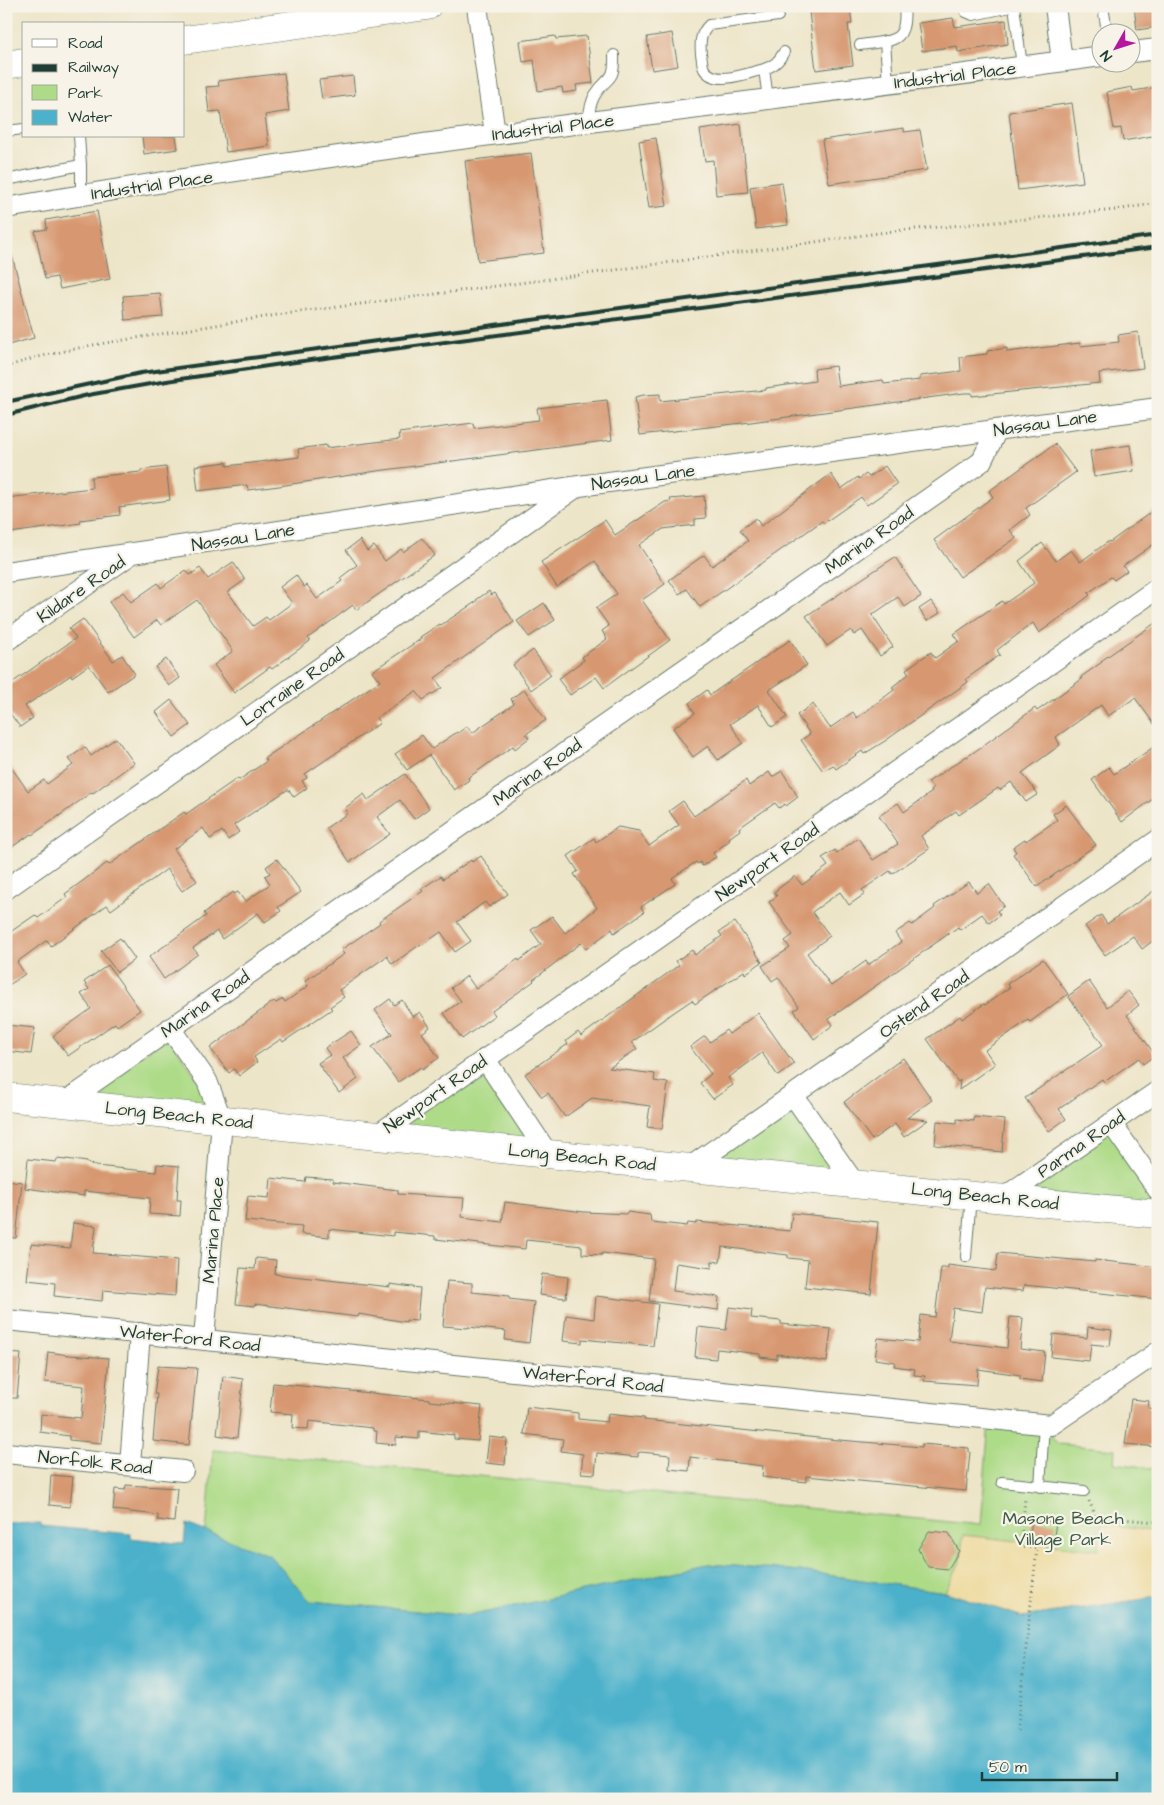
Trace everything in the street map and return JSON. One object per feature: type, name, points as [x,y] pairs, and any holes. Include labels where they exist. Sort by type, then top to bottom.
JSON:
[{"type":"main road","points":[[185,40],[427,6]]},
{"type":"main road","points":[[6,65],[22,62]]},
{"type":"main road","name":"Long Beach Road","points":[[6,1098],[1158,1214]]},
{"type":"street","points":[[478,6],[495,134]]},
{"type":"street","points":[[1055,6],[1062,61]]},
{"type":"street","points":[[1142,51],[1158,49]]},
{"type":"street","name":"Industrial Place","points":[[6,208],[495,134],[1092,57]]},
{"type":"street","name":"Nassau Lane","points":[[6,572],[579,486],[1158,408]]},
{"type":"street","name":"Marina Road","points":[[64,1103],[981,462],[997,430]]},
{"type":"street","name":"Lorraine Road","points":[[6,889],[579,486]]},
{"type":"street","name":"Kildare Road","points":[[6,641],[130,554]]},
{"type":"street","name":"Newport Road","points":[[377,1135],[1158,588]]},
{"type":"street","name":"Ostend Road","points":[[690,1167],[1158,840]]},
{"type":"street","points":[[170,1028],[207,1081],[222,1121]]},
{"type":"street","points":[[485,1059],[548,1154]]},
{"type":"street","name":"Parma Road","points":[[1003,1198],[1158,1091]]},
{"type":"street","points":[[793,1095],[855,1184]]},
{"type":"street","name":"Marina Place","points":[[204,1339],[222,1121]]},
{"type":"street","points":[[1111,1123],[1158,1190]]},
{"type":"street","name":"Waterford Road","points":[[6,1320],[1044,1424]]},
{"type":"street","points":[[130,1465],[140,1333]]},
{"type":"street","points":[[1044,1424],[1051,1424],[1148,1366],[1158,1352]]},
{"type":"street","name":"Norfolk Road","points":[[6,1453],[183,1471]]},
{"type":"lane","points":[[860,44],[885,41],[898,37],[903,32],[904,6]]},
{"type":"lane","points":[[963,6],[966,12],[973,15],[1015,6],[1022,66]]},
{"type":"lane","points":[[1103,6],[1105,22]]},
{"type":"lane","points":[[778,15],[708,25],[702,31],[700,41],[703,64],[704,69],[713,76],[723,79],[771,67],[780,60],[784,52]]},
{"type":"lane","points":[[885,41],[888,84]]},
{"type":"lane","points":[[588,122],[590,106],[595,95],[613,75],[614,55]]},
{"type":"lane","points":[[764,69],[768,99]]},
{"type":"lane","points":[[6,131],[22,129]]},
{"type":"lane","points":[[79,138],[81,196]]},
{"type":"lane","points":[[6,180],[81,165]]},
{"type":"lane","points":[[966,1257],[971,1195]]},
{"type":"lane","points":[[1040,1486],[1044,1424]]},
{"type":"lane","points":[[1002,1482],[1084,1491]]},
{"type":"path","points":[[6,367],[34,358],[88,346],[277,315],[585,275],[893,231],[1116,210],[1158,203]]},
{"type":"path","points":[[1017,1730],[1036,1548],[1021,1547],[1026,1485]]},
{"type":"path","points":[[1084,1491],[1096,1517],[1158,1522]]},
{"type":"green space","points":[[168,1036],[201,1084],[212,1112],[82,1098]]},
{"type":"green space","points":[[484,1064],[540,1149],[386,1133]]},
{"type":"green space","points":[[793,1099],[848,1179],[698,1164]]},
{"type":"green space","points":[[1110,1128],[1158,1198],[1158,1208],[1019,1194]]},
{"type":"green space","name":"Masone Beach Village Park","points":[[989,1420],[1053,1426],[1052,1437],[1058,1444],[1115,1449],[1114,1463],[1158,1469],[1158,1597],[1023,1617],[945,1592],[800,1571],[708,1564],[469,1616],[310,1601],[269,1555],[206,1532],[213,1450],[981,1525]]},
{"type":"sand","points":[[1101,1524],[1158,1532],[1158,1597],[1023,1617],[945,1592],[961,1560],[963,1535],[1098,1550]]},
{"type":"water","points":[[40,1523],[40,1526],[131,1534],[131,1538],[184,1544],[186,1524],[269,1555],[310,1601],[469,1616],[708,1564],[800,1571],[945,1592],[1023,1617],[1158,1597],[1158,1799],[6,1799],[6,1524]]},
{"type":"building","points":[[1134,6],[1158,6],[1158,27],[1142,29],[1142,22],[1136,22]]},
{"type":"building","points":[[850,7],[852,24],[848,24],[853,65],[816,70],[809,12]]},
{"type":"building","points":[[953,18],[955,27],[1006,20],[1008,44],[958,52],[957,46],[922,51],[918,23]]},
{"type":"building","points":[[672,33],[678,66],[652,70],[647,37]]},
{"type":"building","points":[[555,36],[556,39],[587,36],[593,83],[576,85],[577,91],[563,93],[562,87],[538,91],[534,60],[523,62],[520,41]]},
{"type":"building","points":[[284,73],[289,111],[265,115],[269,146],[226,152],[220,111],[209,112],[206,87],[219,86],[218,81]]},
{"type":"building","points":[[353,76],[355,95],[322,99],[319,80]]},
{"type":"building","points":[[1132,87],[1133,91],[1158,87],[1158,135],[1123,141],[1121,128],[1114,129],[1107,92]]},
{"type":"building","points":[[1072,103],[1083,182],[1018,190],[1009,112]]},
{"type":"building","points":[[741,124],[748,192],[716,195],[713,160],[705,161],[700,130]]},
{"type":"building","points":[[904,128],[904,132],[920,130],[927,170],[829,184],[822,140]]},
{"type":"building","points":[[142,138],[176,138],[178,149],[144,154]]},
{"type":"building","points":[[656,138],[667,206],[649,208],[639,141]]},
{"type":"building","points":[[531,153],[544,253],[478,261],[465,161]]},
{"type":"building","points":[[782,182],[788,225],[756,229],[750,187]]},
{"type":"building","points":[[97,211],[110,279],[60,289],[57,277],[45,279],[35,231],[47,229],[46,220]]},
{"type":"building","points":[[6,252],[11,252],[34,338],[8,345],[6,337]]},
{"type":"building","points":[[160,293],[163,317],[125,320],[123,296]]},
{"type":"building","points":[[1138,332],[1143,368],[1099,373],[1100,383],[972,396],[972,393],[964,393],[640,435],[635,397],[644,395],[660,394],[660,401],[766,390],[766,388],[815,381],[814,369],[835,366],[838,386],[883,380],[884,384],[920,380],[920,376],[961,371],[960,357],[987,354],[987,351],[1007,348],[1007,352],[1080,343],[1080,346],[1119,342],[1118,335]]},
{"type":"building","points":[[607,400],[612,440],[248,490],[247,485],[198,491],[195,466],[227,462],[227,466],[299,457],[298,449],[326,445],[326,448],[400,439],[399,433],[473,423],[474,428],[539,420],[537,408]]},
{"type":"building","points":[[1055,444],[1076,472],[1026,508],[1030,515],[1010,530],[1016,538],[960,577],[934,540],[993,497],[989,491]]},
{"type":"building","points":[[1130,445],[1134,471],[1094,477],[1090,451]]},
{"type":"building","points":[[885,466],[897,484],[867,505],[861,497],[824,523],[822,521],[700,607],[687,589],[679,594],[669,580],[704,555],[712,566],[748,541],[740,530],[756,518],[761,526],[831,474],[841,489],[858,477],[859,479],[866,474],[869,477]]},
{"type":"building","points":[[166,467],[170,500],[119,507],[120,515],[80,520],[81,523],[10,533],[6,498],[92,488],[91,477],[141,472],[141,470]]},
{"type":"building","points":[[704,496],[706,518],[695,519],[695,525],[663,529],[639,545],[665,584],[642,600],[670,640],[604,688],[596,677],[570,695],[558,679],[584,660],[582,657],[607,639],[602,631],[609,626],[596,608],[617,594],[595,561],[557,587],[541,562],[605,520],[615,535],[665,502],[671,501],[670,499]]},
{"type":"building","points":[[1158,507],[1158,541],[1123,566],[1127,571],[1114,580],[1111,577],[1088,593],[1090,595],[1039,633],[1033,623],[997,650],[1000,655],[966,679],[968,682],[885,741],[864,754],[862,751],[836,769],[833,765],[823,771],[801,740],[810,734],[797,715],[813,704],[830,728],[853,712],[857,718],[894,690],[892,687],[909,674],[906,669],[931,652],[935,658],[959,641],[954,634],[1002,601],[1004,604],[1034,583],[1019,561],[1042,543],[1056,561],[1071,550],[1080,562]]},
{"type":"building","points":[[422,538],[435,555],[356,610],[353,605],[308,638],[310,641],[272,669],[270,667],[234,693],[214,665],[233,651],[197,600],[161,625],[157,620],[134,637],[109,602],[123,592],[131,602],[158,583],[161,588],[186,570],[190,575],[200,568],[208,579],[233,562],[245,580],[228,592],[253,626],[266,617],[269,620],[292,603],[280,587],[296,575],[304,587],[307,585],[317,599],[342,581],[340,578],[357,565],[346,550],[360,540],[367,551],[374,546],[385,561],[401,549],[403,552]]},
{"type":"building","points":[[895,557],[921,596],[905,607],[898,597],[872,615],[893,647],[880,656],[862,630],[854,635],[851,630],[827,646],[806,616]]},
{"type":"building","points":[[489,591],[491,595],[495,593],[514,622],[435,678],[442,688],[423,700],[416,691],[376,718],[380,723],[305,774],[307,778],[302,781],[307,788],[294,797],[287,790],[234,825],[239,832],[228,840],[222,831],[210,839],[203,828],[174,849],[197,881],[182,891],[167,869],[111,910],[107,905],[51,946],[47,940],[17,962],[25,974],[6,987],[6,935],[35,915],[38,918],[67,897],[65,894],[107,863],[109,865],[184,812],[186,814],[238,778],[239,780],[267,761],[265,758],[380,681],[372,671]]},
{"type":"building","points":[[931,601],[940,613],[927,621],[919,609]]},
{"type":"building","points":[[544,603],[555,620],[529,637],[517,621]]},
{"type":"building","points":[[83,619],[113,661],[122,655],[135,674],[108,692],[89,665],[25,706],[33,718],[20,727],[6,708],[6,687],[76,638],[69,629]]},
{"type":"building","points":[[1158,621],[1158,729],[1135,698],[1108,716],[1101,705],[1056,737],[1060,745],[1022,773],[1038,794],[1026,802],[1011,782],[1000,790],[998,788],[959,815],[956,811],[921,836],[929,849],[892,874],[890,871],[862,890],[865,894],[849,905],[840,892],[812,912],[830,936],[807,953],[831,986],[866,961],[868,965],[901,942],[895,933],[910,923],[912,925],[935,908],[934,906],[969,882],[977,893],[989,884],[1004,906],[997,911],[1000,915],[989,923],[982,914],[960,930],[958,927],[829,1019],[833,1025],[814,1039],[794,1010],[799,1007],[778,977],[772,981],[762,966],[790,948],[785,941],[793,935],[769,902],[777,896],[774,892],[795,876],[802,885],[828,866],[822,858],[835,850],[837,853],[858,838],[873,860],[898,844],[879,816],[898,803],[904,812],[932,792],[933,788],[928,782],[967,757],[1035,708],[1037,711],[1082,679],[1081,677],[1101,661]]},
{"type":"building","points":[[790,640],[807,665],[769,690],[787,717],[772,727],[758,705],[730,724],[743,743],[718,760],[708,746],[693,757],[673,728],[695,713],[689,703],[707,690],[710,695]]},
{"type":"building","points":[[533,650],[551,675],[531,690],[513,665]]},
{"type":"building","points":[[166,659],[180,678],[169,686],[155,667]]},
{"type":"building","points":[[524,689],[546,720],[526,734],[529,738],[515,749],[513,746],[454,790],[429,755],[407,770],[395,754],[422,735],[432,749],[467,726],[472,733],[514,704],[511,699]]},
{"type":"building","points":[[171,700],[190,725],[174,737],[156,712]]},
{"type":"building","points":[[116,738],[134,763],[32,835],[6,851],[6,760],[28,791],[44,780],[47,784],[73,765],[68,759],[85,747],[91,756]]},
{"type":"building","points":[[1158,744],[1158,795],[1122,822],[1092,780],[1109,767],[1114,774]]},
{"type":"building","points":[[782,771],[798,797],[786,806],[785,804],[779,808],[775,803],[739,828],[740,830],[729,838],[730,840],[713,853],[716,857],[702,866],[700,862],[698,864],[696,862],[672,878],[675,884],[641,907],[644,912],[614,933],[612,929],[586,949],[581,943],[534,981],[492,1011],[495,1015],[462,1039],[444,1013],[461,1001],[451,988],[467,976],[476,989],[518,959],[519,961],[541,944],[531,930],[552,916],[565,933],[597,908],[574,874],[578,871],[568,856],[594,838],[596,842],[618,827],[639,831],[649,846],[679,825],[669,811],[683,801],[694,816],[746,780],[749,786],[769,772],[772,777]]},
{"type":"building","points":[[405,774],[429,808],[414,819],[400,800],[377,817],[390,834],[350,862],[326,828],[348,813],[345,808],[364,794],[368,800]]},
{"type":"building","points":[[1066,805],[1096,845],[1037,887],[1013,854],[1016,852],[1013,847],[1025,839],[1026,841],[1057,820],[1053,814]]},
{"type":"building","points":[[481,856],[508,894],[489,907],[485,902],[457,922],[471,941],[455,952],[441,932],[392,964],[387,956],[339,990],[344,997],[330,1007],[332,1009],[283,1042],[281,1039],[254,1057],[257,1062],[239,1076],[234,1069],[229,1073],[210,1048],[274,1001],[276,1003],[283,999],[285,1002],[308,986],[305,981],[344,954],[341,950],[423,891],[421,889],[441,876],[443,879],[471,860],[472,862]]},
{"type":"building","points":[[277,859],[301,892],[278,907],[281,911],[265,922],[258,913],[222,939],[217,931],[193,948],[198,954],[164,979],[149,957],[206,916],[204,913],[233,892],[234,894],[238,892],[245,902],[270,884],[265,876],[270,873],[266,867]]},
{"type":"building","points":[[1158,888],[1158,937],[1142,949],[1133,936],[1105,955],[1085,926],[1101,915],[1107,924]]},
{"type":"building","points":[[735,922],[762,962],[745,974],[744,971],[695,1004],[692,1000],[667,1017],[632,1042],[637,1049],[609,1068],[655,1074],[654,1081],[668,1083],[662,1129],[647,1127],[650,1106],[592,1098],[565,1117],[548,1093],[542,1097],[525,1074],[568,1044],[566,1041],[578,1032],[581,1036],[679,965],[676,961],[692,950],[695,955],[722,936],[719,932]]},
{"type":"building","points":[[120,938],[135,959],[117,972],[101,951]]},
{"type":"building","points":[[1043,959],[1068,994],[1030,1022],[1028,1020],[985,1050],[995,1064],[959,1090],[960,1080],[958,1082],[927,1039],[960,1016],[962,1019],[985,1005],[1010,987],[1007,984]]},
{"type":"building","points":[[108,965],[140,1010],[117,1026],[115,1023],[68,1056],[53,1036],[91,1009],[81,994],[89,989],[84,982]]},
{"type":"building","points":[[1089,981],[1107,1007],[1128,991],[1139,1005],[1127,1015],[1155,1055],[1143,1064],[1139,1058],[1104,1082],[1102,1079],[1059,1109],[1066,1119],[1049,1131],[1025,1098],[1103,1045],[1068,996]]},
{"type":"building","points":[[390,999],[394,1005],[402,1000],[413,1017],[420,1012],[430,1027],[422,1033],[439,1058],[398,1082],[372,1047],[392,1034],[375,1010]]},
{"type":"building","points":[[758,1013],[794,1064],[778,1076],[762,1053],[728,1078],[733,1085],[713,1099],[700,1083],[711,1074],[690,1047],[705,1036],[710,1042],[726,1030],[729,1034]]},
{"type":"building","points":[[6,1025],[35,1028],[31,1054],[6,1051]]},
{"type":"building","points":[[351,1031],[361,1045],[343,1058],[358,1079],[339,1093],[318,1063],[330,1055],[325,1048]]},
{"type":"building","points":[[903,1058],[932,1100],[907,1118],[928,1120],[904,1137],[895,1124],[872,1140],[844,1102]]},
{"type":"building","points":[[974,1117],[1005,1120],[1002,1152],[935,1145],[937,1121],[957,1123],[957,1119],[974,1121]]},
{"type":"building","points":[[28,1159],[56,1162],[57,1159],[66,1159],[87,1162],[96,1166],[156,1172],[157,1164],[179,1166],[177,1200],[181,1200],[180,1216],[149,1214],[150,1198],[84,1191],[84,1196],[25,1188]]},
{"type":"building","points":[[306,1177],[333,1179],[333,1182],[398,1190],[398,1194],[464,1198],[462,1217],[502,1222],[505,1202],[584,1212],[627,1214],[627,1212],[650,1215],[651,1222],[687,1226],[688,1223],[696,1224],[697,1222],[790,1231],[792,1213],[878,1222],[871,1294],[805,1287],[808,1260],[788,1258],[788,1255],[722,1247],[720,1262],[712,1261],[712,1268],[676,1263],[673,1291],[719,1297],[718,1310],[649,1301],[654,1259],[602,1253],[602,1255],[582,1254],[582,1246],[526,1240],[525,1249],[435,1239],[435,1236],[393,1232],[393,1236],[329,1229],[329,1237],[301,1234],[302,1226],[245,1221],[248,1196],[269,1198],[271,1178],[305,1182]]},
{"type":"building","points":[[6,1180],[22,1182],[16,1238],[6,1237]]},
{"type":"building","points":[[73,1223],[96,1226],[93,1253],[177,1260],[175,1296],[103,1290],[102,1301],[54,1296],[55,1283],[27,1280],[31,1244],[70,1248]]},
{"type":"building","points":[[998,1253],[1158,1267],[1158,1299],[1024,1285],[1023,1291],[985,1287],[982,1312],[953,1308],[949,1341],[1007,1348],[1010,1317],[1023,1318],[1020,1349],[1045,1352],[1042,1382],[1020,1379],[1020,1375],[978,1369],[977,1385],[924,1381],[925,1376],[914,1375],[915,1369],[894,1366],[895,1362],[875,1359],[878,1338],[918,1342],[921,1315],[935,1317],[941,1268],[948,1268],[948,1265],[996,1271]]},
{"type":"building","points":[[256,1258],[276,1260],[275,1274],[390,1287],[390,1284],[420,1288],[417,1321],[406,1320],[406,1322],[359,1314],[358,1317],[255,1304],[255,1306],[236,1304],[240,1268],[255,1269]]},
{"type":"building","points":[[542,1274],[568,1277],[566,1298],[539,1295]]},
{"type":"building","points":[[447,1281],[472,1283],[472,1292],[509,1296],[509,1299],[534,1302],[529,1343],[505,1340],[506,1331],[443,1326]]},
{"type":"building","points":[[596,1296],[658,1304],[653,1346],[582,1339],[582,1343],[563,1341],[566,1315],[594,1319]]},
{"type":"building","points":[[729,1307],[752,1310],[751,1318],[781,1321],[781,1324],[831,1329],[827,1362],[777,1354],[777,1359],[760,1357],[760,1354],[717,1349],[716,1359],[695,1357],[698,1327],[726,1330]]},
{"type":"building","points":[[1088,1327],[1112,1330],[1110,1346],[1091,1344],[1089,1361],[1051,1357],[1053,1334],[1087,1338]]},
{"type":"building","points":[[48,1352],[109,1358],[101,1443],[69,1440],[69,1436],[40,1432],[41,1414],[81,1418],[84,1386],[45,1382]]},
{"type":"building","points":[[6,1353],[21,1354],[17,1398],[6,1398]]},
{"type":"building","points":[[158,1366],[197,1368],[189,1445],[153,1441],[157,1394],[154,1394]]},
{"type":"building","points":[[223,1376],[243,1379],[237,1438],[217,1435]]},
{"type":"building","points":[[273,1383],[482,1406],[478,1441],[454,1439],[454,1435],[419,1431],[419,1439],[396,1437],[396,1445],[376,1443],[377,1431],[373,1431],[373,1428],[309,1421],[308,1429],[292,1428],[293,1414],[270,1412]]},
{"type":"building","points":[[1131,1399],[1149,1401],[1148,1408],[1158,1409],[1158,1447],[1125,1444]]},
{"type":"building","points":[[527,1407],[578,1413],[578,1419],[607,1422],[608,1414],[644,1418],[644,1420],[828,1439],[922,1447],[922,1444],[969,1448],[966,1491],[806,1476],[806,1482],[762,1477],[763,1466],[690,1457],[689,1471],[669,1469],[670,1455],[641,1452],[638,1453],[638,1457],[597,1453],[595,1474],[581,1473],[583,1454],[561,1451],[563,1439],[524,1434]]},
{"type":"building","points":[[489,1437],[507,1439],[505,1465],[486,1463]]},
{"type":"building","points":[[51,1475],[73,1477],[70,1507],[49,1505]]},
{"type":"building","points":[[126,1485],[177,1488],[174,1522],[158,1520],[158,1515],[113,1510],[115,1489],[125,1490]]},
{"type":"building","points":[[1032,1520],[1056,1522],[1053,1543],[1029,1540]]},
{"type":"building","points":[[929,1531],[949,1533],[959,1551],[948,1569],[928,1567],[918,1549]]},
{"type":"railway","points":[[6,402],[141,373],[1158,235]]},
{"type":"railway","points":[[6,415],[88,395],[288,363],[1158,247]]}]
